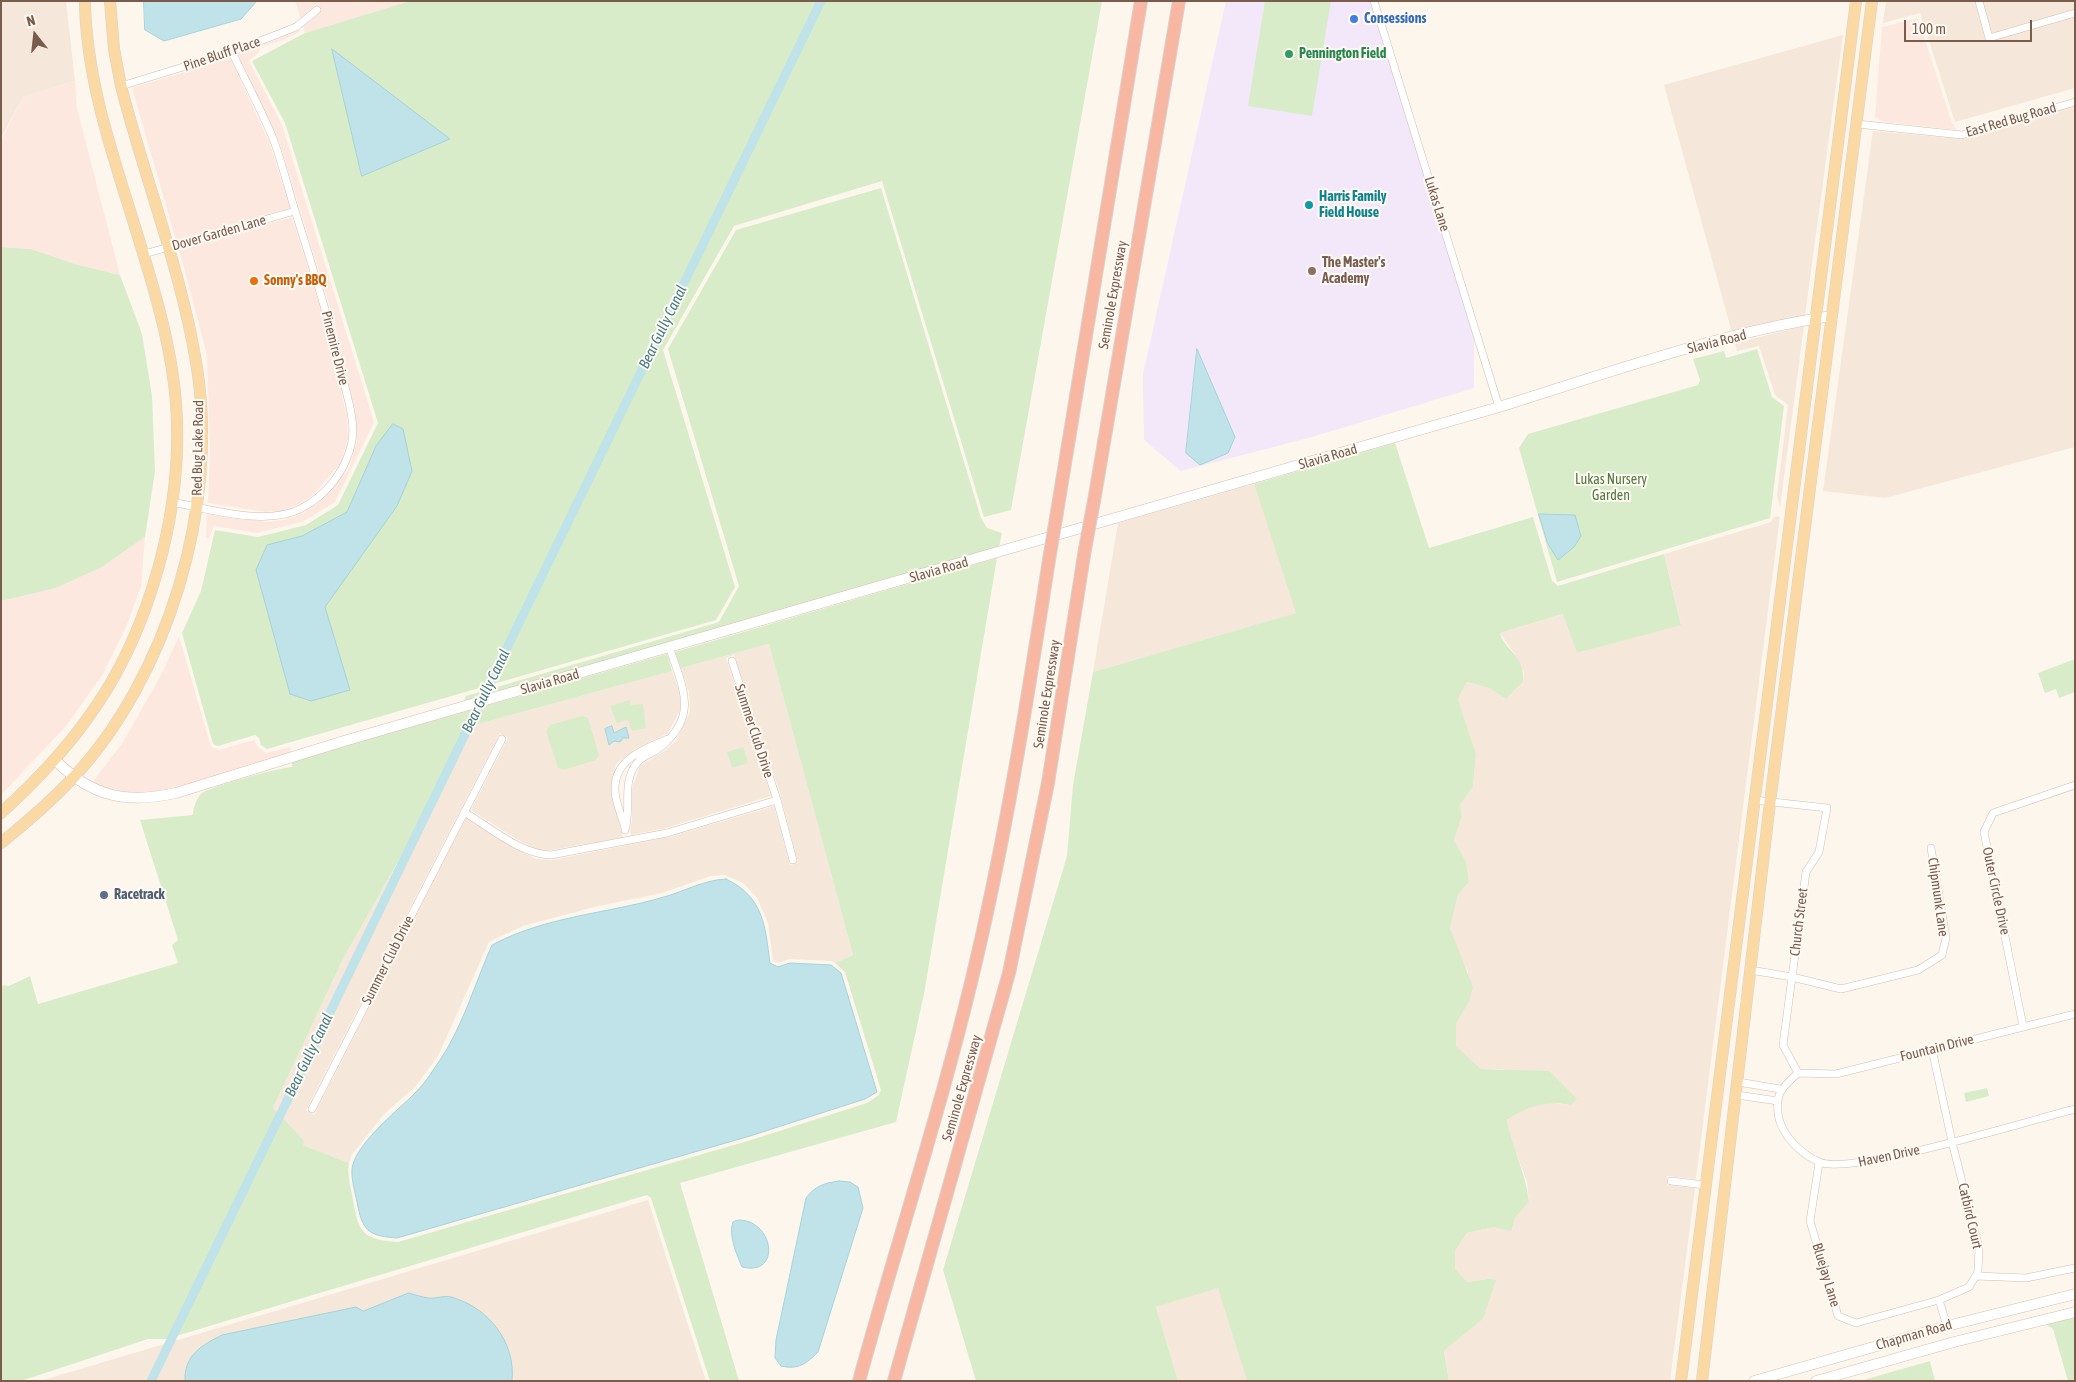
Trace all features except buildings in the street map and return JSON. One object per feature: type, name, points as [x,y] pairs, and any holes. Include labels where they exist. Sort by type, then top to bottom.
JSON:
[{"type":"highway","name":"Seminole Expressway","points":[[859,1381],[952,1054],[980,946],[1011,798],[1141,1]]},
{"type":"highway","name":"Seminole Expressway","points":[[894,1381],[978,1088],[1011,963],[1048,783],[1085,549],[1178,1]]},
{"type":"main road","name":"Red Bug Lake Road","points":[[1,813],[55,760],[89,718],[113,679],[133,638],[150,594],[165,544],[172,502],[176,454],[175,395],[162,321],[97,92],[89,52],[85,1]]},
{"type":"main road","name":"Red Bug Lake Road","points":[[1,843],[73,778],[106,736],[135,692],[156,649],[175,602],[197,506],[201,461],[198,370],[189,322],[121,86],[114,49],[110,1]]},
{"type":"main road","points":[[1681,1381],[1856,1]]},
{"type":"main road","points":[[1702,1381],[1770,802],[1872,1]]},
{"type":"main road","points":[[1854,19],[1860,32],[1865,59]]},
{"type":"street","name":"Lukas Lane","points":[[1374,1],[1499,407]]},
{"type":"street","points":[[1978,1],[1989,38],[2075,13]]},
{"type":"street","name":"Pine Bluff Place","points":[[121,86],[232,52],[296,27],[317,10]]},
{"type":"street","name":"Pinemire Drive","points":[[172,502],[258,516],[283,516],[315,499],[345,466],[353,439],[351,416],[330,325],[274,142],[232,52]]},
{"type":"street","name":"East Red Bug Road","points":[[1857,124],[1962,135],[2075,102]]},
{"type":"street","name":"Dover Garden Lane","points":[[144,254],[295,211]]},
{"type":"street","name":"Slavia Road","points":[[55,760],[73,778],[100,792],[125,799],[148,799],[176,793],[469,705],[1499,407],[1673,353],[1832,316]]},
{"type":"street","points":[[625,830],[628,821],[627,788],[637,762],[662,747],[670,738],[682,720],[686,706],[684,692],[670,648]]},
{"type":"street","name":"Summer Club Drive","points":[[732,661],[777,800],[793,860]]},
{"type":"street","points":[[628,840],[615,790],[620,766],[637,753],[670,738]]},
{"type":"street","name":"Summer Club Drive","points":[[312,1108],[502,739]]},
{"type":"street","name":"Outer Circle Drive","points":[[2023,1026],[1984,832],[1993,813],[2075,785]]},
{"type":"street","points":[[464,812],[519,846],[538,854],[551,855],[667,833],[777,800]]},
{"type":"street","name":"Church Street","points":[[1754,800],[1827,808],[1819,852],[1806,872],[1783,1045],[1798,1074]]},
{"type":"street","name":"Chipmunk Lane","points":[[1750,970],[1792,977],[1841,989],[1918,970],[1942,956],[1946,938],[1931,848]]},
{"type":"street","name":"Fountain Drive","points":[[1798,1074],[1836,1074],[2075,1014]]},
{"type":"street","name":"Catbird Court","points":[[1932,1049],[1952,1142],[1979,1248],[1976,1276]]},
{"type":"street","points":[[1798,1074],[1780,1089],[1777,1110],[1783,1132],[1799,1149],[1819,1163]]},
{"type":"street","points":[[1738,1082],[1780,1089]]},
{"type":"street","points":[[1737,1095],[1778,1101]]},
{"type":"street","name":"Haven Drive","points":[[1819,1163],[1844,1165],[1952,1142],[2075,1109]]},
{"type":"street","name":"Bluejay Lane","points":[[1819,1163],[1810,1221],[1838,1316],[1856,1323],[1939,1300]]},
{"type":"street","points":[[1671,1181],[1705,1185]]},
{"type":"street","points":[[1947,1326],[1939,1300],[1969,1287],[1976,1276],[2026,1278],[2075,1268]]},
{"type":"street","name":"Chapman Road","points":[[1754,1381],[1947,1326],[2075,1294]]},
{"type":"street","name":"Chapman Road","points":[[1816,1381],[1954,1342],[2075,1312]]},
{"type":"shaded area","points":[[1,1],[66,1],[75,81],[23,97],[1,138]]},
{"type":"shaded area","points":[[295,1],[410,1],[305,33]]},
{"type":"shaded area","name":"The Master's Academy","points":[[1226,1],[1374,1],[1474,327],[1474,388],[1312,437],[1181,471],[1144,440],[1143,374]]},
{"type":"shaded area","points":[[1886,1],[2075,1],[2075,88],[1955,122],[1920,13],[1883,23]]},
{"type":"shaded area","points":[[1918,18],[1952,123],[1957,130],[1885,122],[1875,117],[1882,27]]},
{"type":"shaded area","points":[[300,30],[283,40],[261,47],[258,53],[249,61],[282,125],[374,422],[335,502],[304,521],[257,533],[214,526],[209,538],[206,538],[207,513],[266,522],[284,520],[304,513],[318,503],[349,469],[357,441],[355,415],[335,324],[279,141],[238,55]]},
{"type":"shaded area","points":[[1843,35],[1805,315],[1732,333],[1664,85]]},
{"type":"shaded area","points":[[230,58],[270,144],[290,208],[176,240],[132,88]]},
{"type":"shaded area","points":[[75,81],[77,108],[120,275],[75,264],[31,249],[1,247],[1,141],[23,97]]},
{"type":"shaded area","points":[[2075,107],[2075,447],[1885,498],[1823,491],[1873,131],[1963,139]]},
{"type":"shaded area","points":[[292,217],[326,326],[347,417],[348,438],[341,463],[313,495],[299,504],[281,511],[265,512],[208,503],[210,449],[207,355],[179,249]]},
{"type":"shaded area","points":[[1804,326],[1780,507],[1777,495],[1788,405],[1775,395],[1759,346],[1737,351],[1735,343]]},
{"type":"shaded area","points":[[1254,484],[1297,613],[1093,672],[1118,523]]},
{"type":"shaded area","points":[[1780,516],[1696,1179],[1667,1176],[1667,1185],[1695,1188],[1670,1381],[1449,1381],[1444,1351],[1483,1319],[1488,1279],[1467,1282],[1455,1268],[1455,1251],[1467,1233],[1494,1227],[1515,1218],[1529,1202],[1527,1182],[1511,1139],[1507,1120],[1524,1109],[1546,1102],[1571,1105],[1503,1069],[1481,1069],[1456,1046],[1456,1024],[1469,1002],[1468,971],[1460,957],[1450,928],[1458,895],[1469,882],[1466,861],[1454,840],[1462,816],[1460,805],[1473,787],[1476,754],[1458,699],[1467,682],[1489,688],[1506,699],[1523,682],[1524,672],[1500,633],[1564,614],[1577,653],[1681,624],[1664,554],[1771,522],[1774,517]]},
{"type":"shaded area","points":[[145,537],[141,587],[126,627],[103,674],[66,726],[1,795],[1,601],[56,588],[102,567]]},
{"type":"shaded area","points":[[179,636],[211,747],[219,750],[254,740],[258,747],[266,753],[290,747],[291,753],[175,788],[148,794],[125,794],[92,783],[123,742],[161,675]]},
{"type":"shaded area","points":[[769,644],[853,955],[835,963],[831,961],[790,959],[778,963],[773,961],[768,923],[757,898],[743,883],[725,875],[711,876],[662,893],[598,906],[523,926],[489,942],[438,1056],[415,1087],[384,1114],[351,1156],[349,1163],[303,1145],[273,1108],[343,959],[475,725],[672,671],[680,693],[681,709],[668,733],[635,749],[616,764],[611,791],[623,837],[551,850],[539,850],[520,841],[471,810],[508,738],[500,733],[306,1110],[314,1115],[466,818],[517,850],[537,859],[552,860],[669,837],[774,806],[790,865],[798,863],[780,794],[734,655],[726,658],[771,796],[666,828],[631,835],[630,830],[632,821],[632,789],[640,766],[676,741],[690,712],[689,692],[681,668]]},
{"type":"shaded area","points":[[648,1200],[706,1381],[40,1381]]},
{"type":"shaded area","points":[[1219,1287],[1247,1381],[1178,1381],[1156,1307]]},
{"type":"green space","points":[[410,1],[1102,1],[1011,510],[984,517],[882,181],[734,226],[663,350],[735,587],[716,620],[267,749],[261,745],[259,738],[255,735],[218,746],[213,744],[182,633],[201,591],[215,530],[258,537],[306,525],[338,505],[378,423],[285,123],[252,61],[305,33]]},
{"type":"green space","name":"Pennington Field","points":[[1265,1],[1331,1],[1312,116],[1248,106]]},
{"type":"green space","points":[[881,188],[981,518],[987,528],[1002,533],[999,547],[464,701],[466,696],[719,622],[739,586],[668,349],[736,230]]},
{"type":"green space","points":[[1,247],[31,249],[75,264],[120,275],[142,334],[152,396],[155,471],[145,537],[102,567],[56,588],[1,601]]},
{"type":"green space","name":"Lukas Nursery Garden","points":[[1757,349],[1772,397],[1784,406],[1770,518],[1557,582],[1519,448],[1528,434],[1698,385],[1700,380],[1693,359],[1724,351],[1726,358]]},
{"type":"green space","points":[[1395,443],[1429,548],[1533,517],[1552,581],[1558,586],[1664,554],[1681,625],[1577,653],[1563,614],[1500,633],[1502,639],[1521,666],[1523,682],[1506,699],[1489,688],[1467,682],[1458,699],[1476,754],[1473,787],[1460,805],[1462,816],[1454,840],[1466,861],[1469,882],[1458,895],[1450,928],[1473,987],[1469,1002],[1456,1024],[1456,1046],[1481,1069],[1549,1071],[1577,1099],[1571,1105],[1553,1103],[1538,1105],[1522,1111],[1507,1120],[1525,1181],[1529,1202],[1515,1218],[1511,1231],[1494,1227],[1467,1233],[1455,1251],[1455,1268],[1467,1282],[1488,1279],[1496,1280],[1483,1319],[1444,1351],[1449,1381],[1247,1381],[1218,1288],[1156,1307],[1178,1381],[976,1381],[943,1270],[1067,856],[1073,785],[1093,672],[1296,613],[1254,484]]},
{"type":"green space","points":[[997,558],[924,994],[896,1122],[680,1183],[739,1381],[710,1381],[651,1198],[647,1195],[166,1339],[148,1339],[21,1381],[1,1381],[1,985],[9,986],[30,976],[38,1004],[178,963],[172,945],[178,940],[140,820],[193,815],[195,804],[201,794],[230,782],[292,767],[292,762],[345,746],[667,654],[672,671],[475,725],[343,959],[273,1108],[304,1141],[303,1145],[349,1163],[354,1206],[359,1224],[368,1235],[375,1239],[398,1242],[751,1140],[867,1103],[879,1095],[881,1090],[845,972],[835,963],[853,955],[769,644],[681,668],[675,652]]},
{"type":"green space","points":[[2075,659],[2075,692],[2059,698],[2056,689],[2045,693],[2038,673]]},
{"type":"green space","points":[[630,700],[631,705],[643,704],[646,728],[632,731],[628,720],[617,723],[610,706]]},
{"type":"green space","points":[[582,716],[588,718],[599,755],[596,760],[564,770],[558,768],[546,731],[550,725]]},
{"type":"green space","points":[[743,747],[748,763],[732,768],[727,752]]},
{"type":"green space","points":[[1987,1088],[1989,1096],[1966,1102],[1964,1093]]},
{"type":"green space","points":[[2075,1317],[2075,1381],[2068,1381],[2053,1329],[2046,1324]]},
{"type":"green space","points":[[1930,1361],[1935,1381],[1860,1381]]},
{"type":"water","points":[[144,1],[257,1],[241,19],[164,41],[145,30]]},
{"type":"water","points":[[332,49],[450,139],[362,176]]},
{"type":"water","points":[[1197,349],[1235,437],[1228,453],[1200,465],[1186,453]]},
{"type":"water","points":[[393,424],[403,429],[412,471],[397,506],[325,607],[350,690],[311,701],[290,694],[256,570],[267,545],[302,536],[347,512],[376,446]]},
{"type":"water","points":[[1539,514],[1575,515],[1581,536],[1574,547],[1558,560],[1548,544]]},
{"type":"water","points":[[612,726],[614,733],[626,727],[629,738],[623,738],[620,742],[614,741],[609,745],[605,729]]},
{"type":"water","points":[[726,879],[739,886],[755,904],[764,925],[770,963],[778,967],[790,963],[831,965],[841,973],[877,1092],[865,1099],[750,1136],[397,1238],[381,1236],[370,1232],[366,1228],[360,1216],[353,1183],[352,1169],[355,1159],[369,1138],[420,1087],[440,1060],[462,1019],[492,945],[513,935],[576,916],[642,903],[702,884]]},
{"type":"water","points":[[839,1181],[850,1182],[858,1187],[863,1208],[818,1352],[801,1365],[792,1367],[781,1366],[775,1358],[776,1340],[806,1198],[820,1186]]},
{"type":"water","points":[[739,1220],[751,1222],[760,1229],[769,1247],[768,1257],[763,1264],[755,1268],[742,1267],[732,1239],[733,1222]]},
{"type":"water","points":[[409,1293],[428,1298],[451,1297],[477,1309],[488,1318],[497,1328],[509,1353],[512,1381],[185,1381],[185,1372],[191,1358],[201,1347],[222,1335],[356,1307],[363,1311]]},
{"type":"waterway","name":"Bear Gully Canal","points":[[151,1381],[821,1]]},
{"type":"place","name":"Consessions","points":[[1354,19]]},
{"type":"place","name":"Pennington Field","points":[[1289,54]]},
{"type":"place","name":"Harris Family Field House","points":[[1309,205]]},
{"type":"place","name":"The Master's Academy","points":[[1312,271]]},
{"type":"place","name":"Sonny's BBQ","points":[[254,281]]},
{"type":"place","name":"Racetrack","points":[[104,895]]}]
